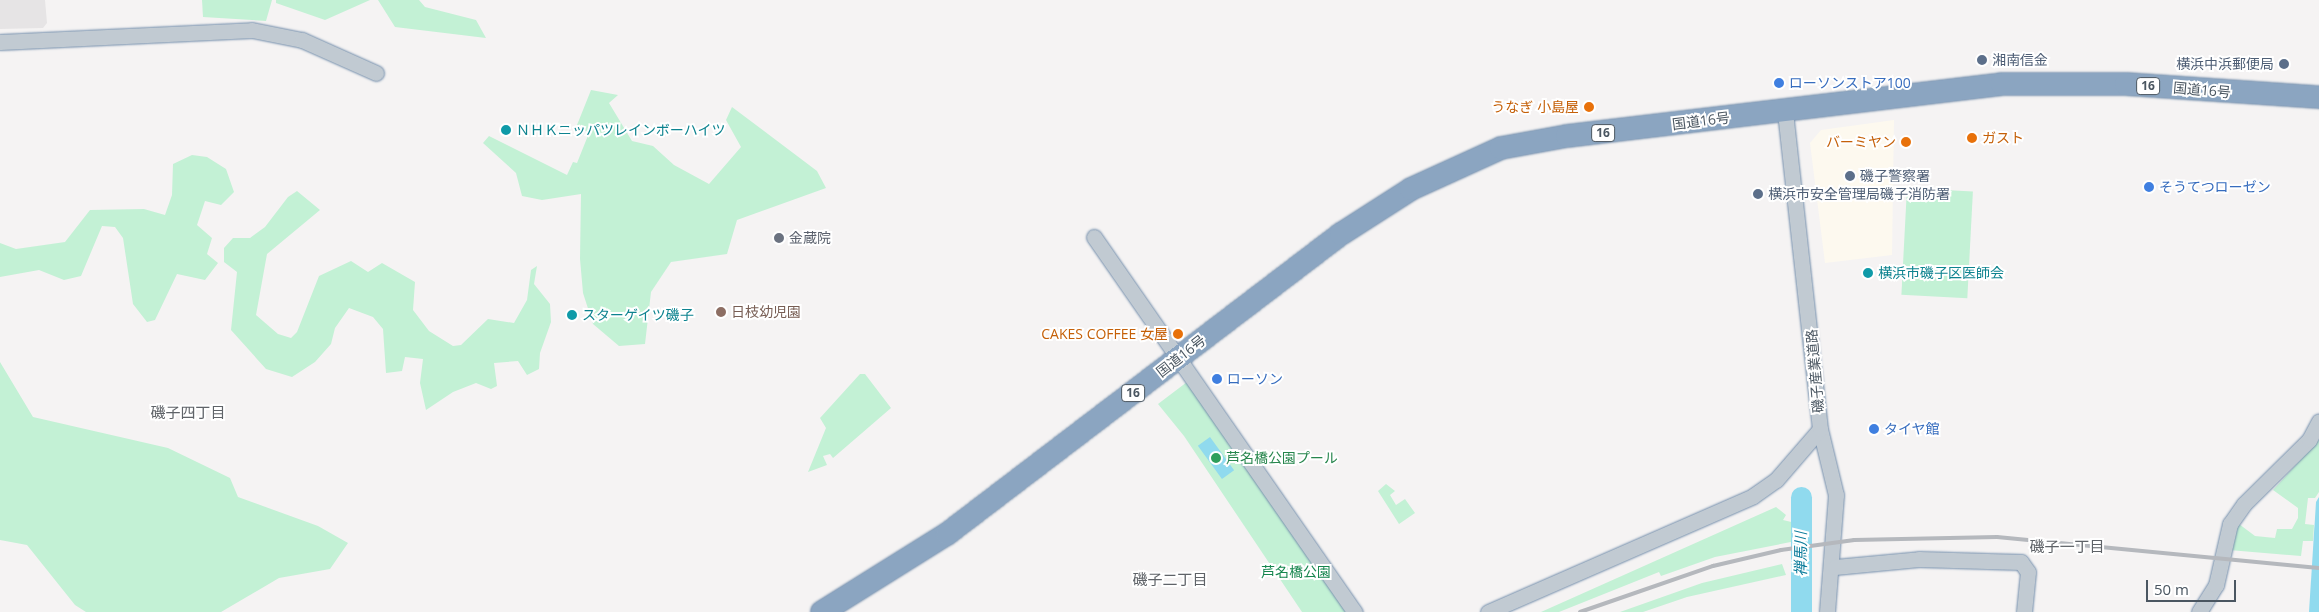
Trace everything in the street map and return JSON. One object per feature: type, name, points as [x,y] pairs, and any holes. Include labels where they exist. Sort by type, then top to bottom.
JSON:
[{"type":"highway","name":"国道16号","points":[[822,612],[947,534],[1322,261],[1426,194],[1445,176],[1516,144],[1963,87],[2126,84],[2319,99]]},
{"type":"highway","name":"国道16号","points":[[2294,97],[2319,89]]},
{"type":"highway","name":"国道16号","points":[[844,612],[951,548],[1182,363]]},
{"type":"street","points":[[0,42],[252,30],[302,40],[376,74]]},
{"type":"street","name":"磯子産業道路","points":[[1488,612],[1753,496],[1776,480],[1820,429],[1785,110]]},
{"type":"street","points":[[1094,237],[1355,612]]},
{"type":"street","points":[[2199,612],[2216,585],[2230,524],[2248,499],[2309,440],[2319,421]]},
{"type":"street","points":[[1820,429],[1836,495],[1836,567],[1828,607]]},
{"type":"street","points":[[1828,607],[1835,533]]},
{"type":"street","points":[[1836,567],[1919,559],[2021,562],[2028,572],[2024,612]]},
{"type":"shaded area","points":[[0,0],[45,0],[47,23],[43,28],[0,29]]},
{"type":"shaded area","points":[[1894,120],[1892,255],[1825,263],[1810,143],[1821,130]]},
{"type":"green space","points":[[202,0],[272,0],[266,21],[203,17]]},
{"type":"green space","points":[[276,0],[370,0],[325,20],[276,3]]},
{"type":"green space","points":[[378,0],[419,0],[425,7],[476,20],[486,38],[395,27]]},
{"type":"green space","points":[[591,90],[618,95],[609,103],[632,141],[653,146],[674,165],[709,184],[741,147],[726,120],[732,107],[817,171],[826,188],[737,220],[727,254],[671,262],[651,292],[645,344],[619,346],[593,324],[583,293],[580,259],[581,194],[542,200],[522,196],[516,173],[483,143],[489,136],[567,175],[573,162],[577,163],[589,133],[577,125]]},
{"type":"green space","points":[[192,155],[207,157],[226,169],[234,192],[221,205],[205,201],[197,225],[212,238],[207,254],[218,263],[205,280],[177,274],[155,320],[147,322],[133,304],[123,238],[115,227],[102,226],[81,276],[64,280],[39,270],[0,277],[0,243],[16,249],[65,242],[90,210],[144,209],[165,215],[172,195],[173,164]]},
{"type":"green space","points":[[1907,188],[1973,191],[1967,298],[1901,295]]},
{"type":"green space","points":[[297,191],[320,210],[267,254],[256,315],[278,334],[291,338],[297,332],[319,276],[351,261],[368,272],[382,263],[415,282],[413,310],[429,331],[453,346],[461,345],[488,319],[514,323],[527,300],[531,270],[537,266],[534,284],[550,304],[551,322],[540,353],[539,369],[527,375],[518,361],[494,363],[497,386],[491,389],[476,383],[453,392],[426,410],[420,383],[423,359],[405,357],[402,371],[386,373],[383,329],[373,317],[349,308],[335,328],[331,344],[315,362],[292,377],[266,369],[231,330],[237,272],[224,262],[224,248],[233,238],[250,238],[265,227],[288,197]]},
{"type":"green space","points":[[0,362],[33,417],[168,448],[230,478],[238,497],[318,526],[348,543],[330,569],[279,578],[221,612],[86,612],[75,605],[27,545],[0,540]]},
{"type":"green space","points":[[860,374],[865,374],[891,408],[833,458],[830,454],[823,456],[827,465],[808,472],[826,428],[820,418]]},
{"type":"green space","name":"芦名橋公園","points":[[1187,382],[1347,612],[1302,612],[1184,436],[1158,404]]},
{"type":"green space","points":[[2319,440],[2319,492],[2315,498],[2308,498],[2305,524],[2314,525],[2313,541],[2303,541],[2301,556],[2229,550],[2239,524],[2255,536],[2275,538],[2277,529],[2292,529],[2298,518],[2298,508],[2273,490]]},
{"type":"green space","points":[[1386,484],[1395,491],[1390,495],[1396,505],[1405,499],[1415,513],[1399,524],[1378,491]]},
{"type":"green space","points":[[1776,507],[1786,515],[1783,520],[1808,526],[1806,539],[1715,557],[1661,576],[1659,572],[1559,612],[1541,612]]},
{"type":"green space","points":[[1782,564],[1786,575],[1687,597],[1643,612],[1620,612],[1702,583]]},
{"type":"water","name":"芦名橋公園プール","points":[[1210,437],[1234,470],[1222,479],[1198,446]]},
{"type":"water","points":[[2319,497],[2319,612],[2309,612],[2316,502]]},
{"type":"waterway","name":"禅馬川","points":[[1801,497],[1801,612]]},
{"type":"railway","points":[[1580,612],[1713,566],[1781,550],[1854,540],[1997,537],[2319,568]]},
{"type":"place","name":"湘南信金","points":[[1982,60]]},
{"type":"place","name":"横浜中浜郵便局","points":[[2284,64]]},
{"type":"place","name":"ローソンストア100","points":[[1779,83]]},
{"type":"place","name":"うなぎ 小島屋","points":[[1589,107]]},
{"type":"place","name":"ＮＨＫニッパツレインボーハイツ","points":[[506,130]]},
{"type":"place","name":"ガスト","points":[[1972,138]]},
{"type":"place","name":"バーミヤン","points":[[1906,142]]},
{"type":"place","name":"磯子警察署","points":[[1850,176]]},
{"type":"place","name":"そうてつローゼン","points":[[2149,187]]},
{"type":"place","name":"横浜市安全管理局磯子消防署","points":[[1758,194]]},
{"type":"place","name":"金蔵院","points":[[779,238]]},
{"type":"place","name":"横浜市磯子区医師会","points":[[1868,273]]},
{"type":"place","name":"日枝幼児園","points":[[721,312]]},
{"type":"place","name":"スターゲイツ磯子","points":[[572,315]]},
{"type":"place","name":"CAKES COFFEE 女屋","points":[[1178,334]]},
{"type":"place","name":"ローソン","points":[[1217,379]]},
{"type":"place","name":"タイヤ館","points":[[1874,429]]},
{"type":"place","name":"芦名橋公園プール","points":[[1216,458]]},
{"type":"district","name":"磯子四丁目","points":[[188,413]]},
{"type":"district","name":"磯子一丁目","points":[[2067,547]]},
{"type":"district","name":"磯子二丁目","points":[[1170,580]]}]
